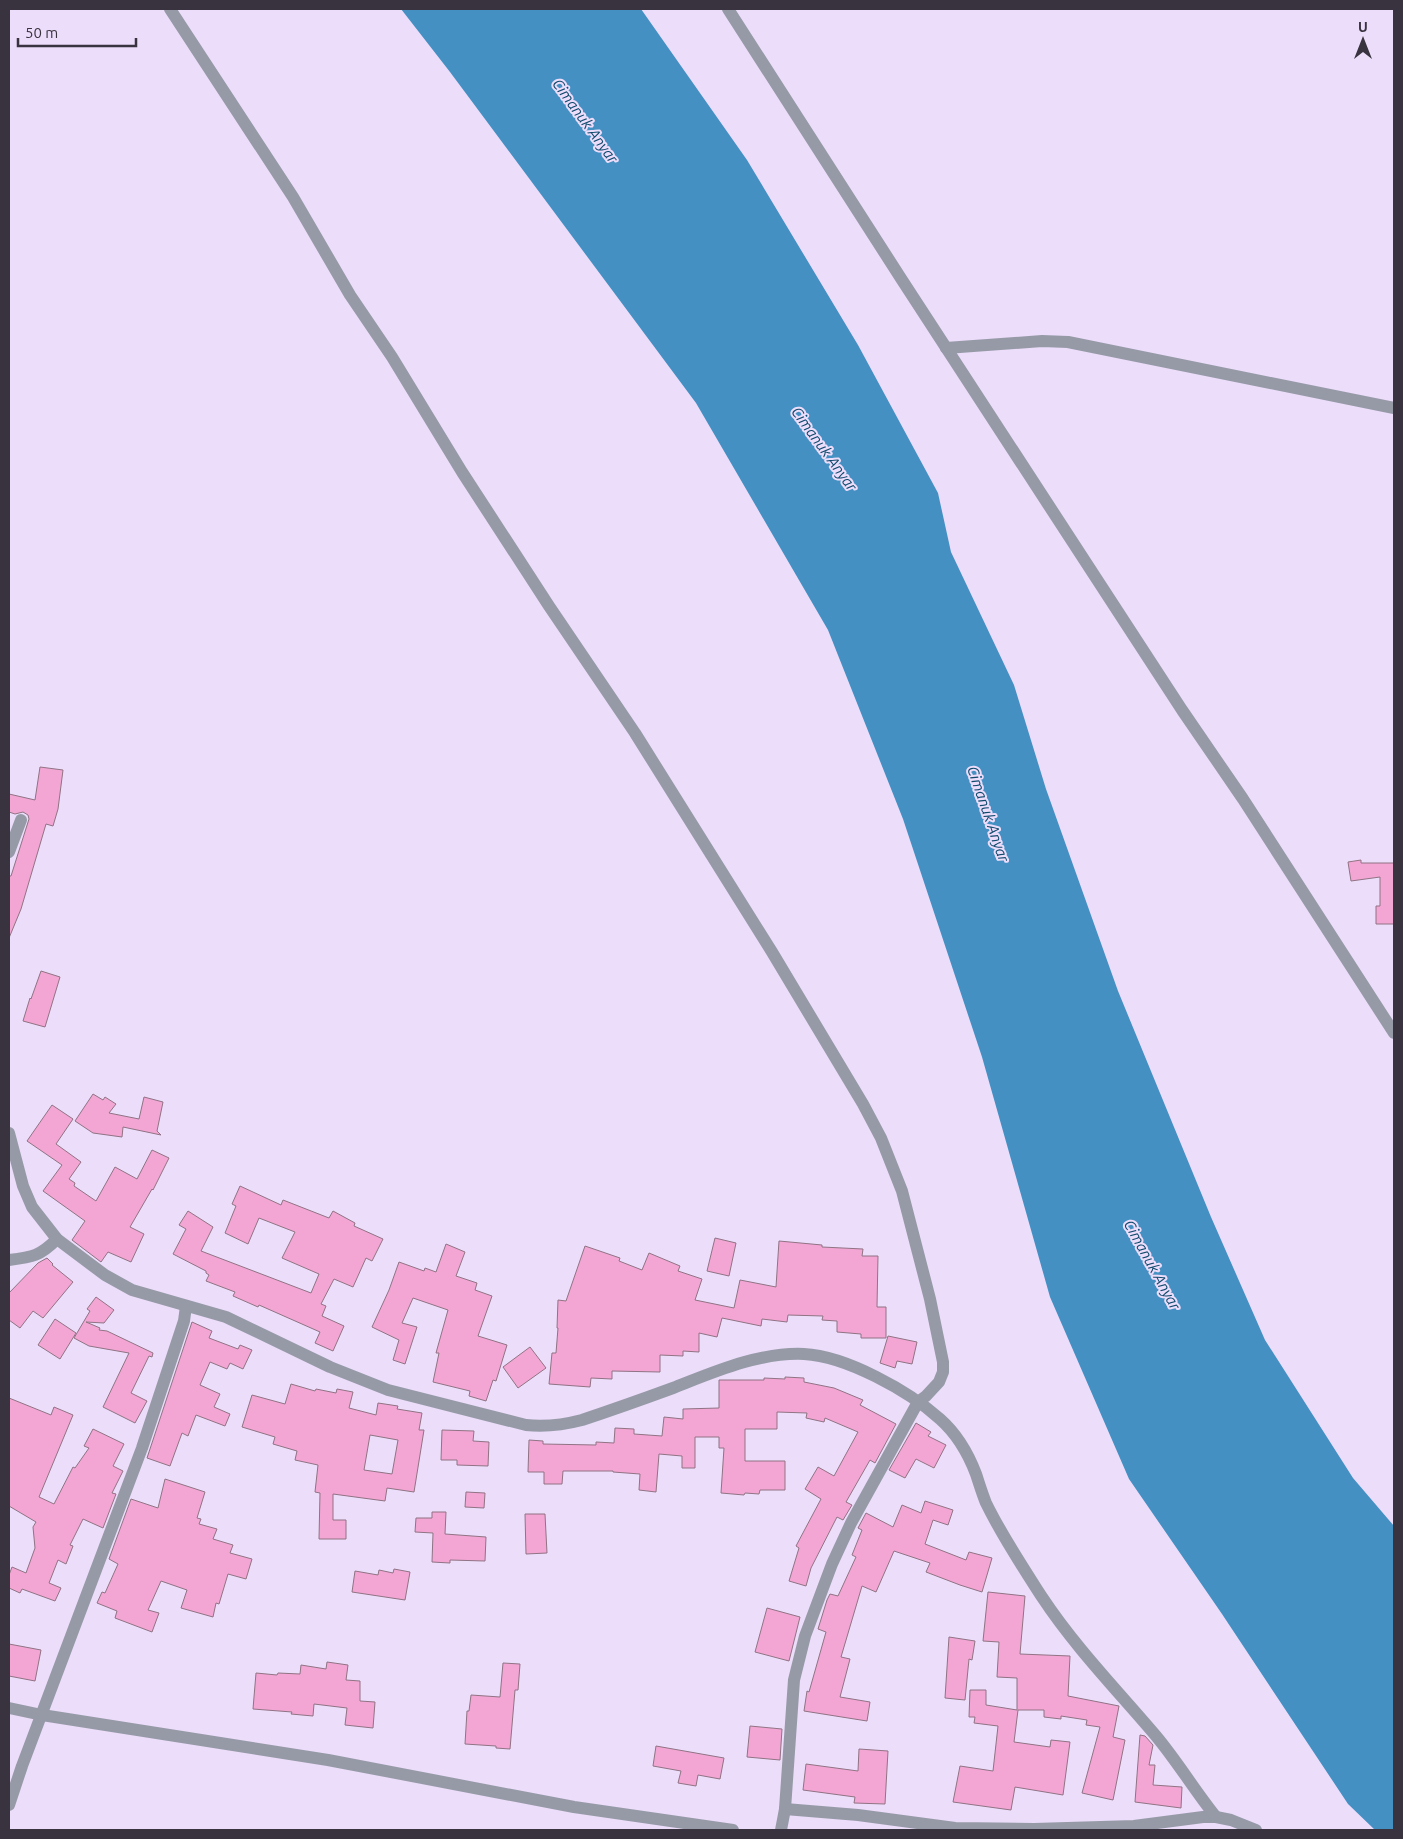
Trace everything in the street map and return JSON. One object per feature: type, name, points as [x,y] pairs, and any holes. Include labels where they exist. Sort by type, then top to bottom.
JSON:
[{"type":"street","points":[[170,9],[293,197],[350,295],[392,357],[549,606],[635,733],[782,969],[877,1129],[892,1162],[902,1191],[930,1299],[944,1362],[943,1372],[939,1382],[918,1402],[851,1523],[836,1556],[801,1649],[794,1680],[785,1809],[781,1830]]},
{"type":"street","points":[[728,9],[946,348],[1182,710],[1243,799],[1394,1033]]},
{"type":"street","points":[[946,348],[1068,342],[1394,408]]},
{"type":"street","points":[[9,852],[21,820]]},
{"type":"street","points":[[9,1134],[13,1164],[32,1207],[57,1239],[105,1275],[132,1290],[226,1317],[330,1367],[388,1390],[526,1425],[544,1426],[582,1420],[712,1373],[781,1354],[818,1355],[838,1361],[888,1384],[918,1402],[941,1420],[963,1445],[975,1471],[984,1500],[1003,1536],[1070,1637],[1158,1738],[1216,1817]]},
{"type":"street","points":[[9,1260],[35,1256],[45,1251],[57,1239]]},
{"type":"street","points":[[9,1805],[142,1448],[181,1330],[186,1306]]},
{"type":"street","points":[[9,1708],[42,1715],[328,1760],[574,1807],[733,1830]]},
{"type":"street","points":[[785,1809],[858,1815],[955,1828],[1134,1826],[1203,1816],[1231,1820],[1256,1830]]},
{"type":"water","name":"Cimanuk Anyar","points":[[401,9],[641,9],[747,160],[858,345],[938,493],[951,552],[1014,685],[1046,789],[1118,991],[1211,1217],[1265,1340],[1353,1478],[1394,1526],[1394,1830],[1375,1830],[1348,1804],[1222,1614],[1129,1479],[1050,1297],[982,1057],[903,819],[828,630],[696,403]]},
{"type":"building","points":[[40,767],[63,770],[58,809],[53,826],[46,824],[21,909],[9,938],[9,876],[11,876],[29,819],[28,815],[23,812],[15,814],[9,812],[9,794],[35,800]]},
{"type":"building","points":[[1361,860],[1361,863],[1394,863],[1394,924],[1376,924],[1376,906],[1380,906],[1380,877],[1351,881],[1348,862]]},
{"type":"building","points":[[41,971],[60,977],[45,1027],[23,1021]]},
{"type":"building","points":[[93,1094],[103,1100],[105,1097],[116,1104],[109,1113],[139,1119],[144,1097],[163,1102],[157,1131],[161,1135],[123,1127],[122,1137],[93,1133],[75,1121]]},
{"type":"building","points":[[52,1105],[73,1119],[56,1144],[81,1162],[69,1179],[75,1183],[74,1186],[96,1201],[115,1167],[137,1179],[152,1150],[169,1158],[153,1190],[130,1227],[144,1234],[131,1262],[108,1252],[101,1262],[72,1240],[85,1221],[43,1191],[62,1165],[27,1141]]},
{"type":"building","points":[[240,1186],[281,1205],[283,1200],[329,1218],[333,1211],[355,1223],[354,1226],[383,1239],[372,1261],[366,1258],[353,1287],[334,1279],[321,1304],[326,1306],[322,1316],[344,1326],[333,1351],[315,1343],[320,1332],[259,1305],[258,1307],[233,1296],[235,1292],[206,1281],[209,1275],[206,1271],[173,1254],[186,1229],[179,1225],[188,1211],[213,1227],[201,1251],[311,1293],[319,1274],[282,1258],[295,1232],[259,1218],[248,1244],[225,1233],[236,1206],[232,1204]]},
{"type":"building","points":[[715,1238],[736,1243],[729,1276],[707,1271]]},
{"type":"building","points":[[779,1241],[822,1245],[822,1247],[863,1249],[862,1256],[878,1256],[877,1307],[886,1307],[886,1338],[861,1338],[861,1334],[837,1332],[837,1321],[822,1320],[823,1316],[788,1315],[787,1322],[762,1319],[761,1326],[722,1318],[717,1337],[699,1333],[699,1352],[683,1351],[683,1356],[660,1355],[660,1372],[612,1371],[612,1379],[591,1378],[590,1387],[549,1384],[552,1353],[556,1353],[558,1300],[566,1301],[585,1246],[620,1258],[619,1261],[642,1270],[649,1253],[680,1266],[678,1271],[702,1279],[695,1300],[734,1308],[740,1280],[776,1287]]},
{"type":"building","points":[[446,1244],[465,1252],[456,1276],[477,1283],[475,1290],[492,1296],[478,1336],[507,1345],[496,1381],[493,1380],[486,1401],[469,1396],[470,1391],[433,1382],[439,1353],[436,1353],[448,1310],[413,1298],[402,1323],[417,1327],[405,1364],[393,1360],[399,1340],[372,1327],[389,1290],[399,1262],[424,1271],[425,1268],[436,1272]]},
{"type":"building","points":[[47,1258],[52,1265],[73,1282],[43,1318],[33,1311],[20,1328],[9,1320],[9,1293],[38,1263]]},
{"type":"building","points":[[96,1297],[114,1310],[104,1323],[86,1322],[100,1328],[99,1330],[107,1331],[153,1353],[152,1357],[149,1356],[131,1393],[147,1401],[135,1423],[103,1407],[129,1353],[89,1346],[74,1338],[90,1311],[87,1309]]},
{"type":"building","points":[[55,1319],[76,1333],[60,1359],[38,1345]]},
{"type":"building","points":[[192,1322],[212,1331],[209,1338],[238,1349],[240,1345],[252,1350],[243,1369],[230,1363],[227,1369],[210,1362],[200,1385],[220,1394],[214,1407],[230,1414],[225,1426],[196,1415],[188,1436],[182,1433],[170,1466],[147,1458]]},
{"type":"building","points":[[888,1336],[917,1342],[912,1364],[897,1361],[895,1368],[880,1363]]},
{"type":"building","points":[[530,1347],[546,1368],[518,1388],[503,1367]]},
{"type":"building","points":[[785,1377],[804,1378],[804,1382],[834,1388],[863,1400],[860,1405],[896,1424],[875,1463],[870,1460],[846,1502],[852,1505],[843,1520],[837,1517],[811,1568],[806,1586],[789,1581],[799,1548],[796,1546],[821,1499],[805,1489],[818,1467],[834,1476],[858,1432],[825,1418],[824,1422],[806,1418],[807,1413],[777,1412],[777,1429],[745,1429],[745,1461],[785,1461],[785,1490],[760,1490],[759,1494],[745,1493],[744,1495],[721,1493],[724,1448],[719,1448],[719,1437],[695,1437],[695,1468],[682,1468],[682,1456],[659,1454],[656,1492],[639,1490],[640,1474],[613,1471],[563,1471],[562,1484],[544,1484],[544,1472],[528,1472],[529,1440],[543,1441],[543,1444],[596,1445],[596,1442],[614,1443],[615,1428],[634,1429],[634,1434],[662,1436],[664,1417],[683,1419],[683,1409],[719,1408],[719,1380],[764,1380],[764,1378],[785,1379]]},
{"type":"building","points":[[291,1384],[315,1391],[316,1389],[336,1393],[337,1389],[353,1392],[349,1408],[376,1415],[378,1403],[398,1406],[397,1409],[422,1413],[419,1430],[424,1430],[414,1492],[387,1488],[385,1501],[333,1494],[333,1520],[346,1520],[346,1539],[319,1539],[320,1493],[315,1492],[318,1465],[295,1460],[297,1451],[273,1444],[275,1437],[242,1427],[252,1395],[285,1404]],"holes":[[[370,1435],[398,1440],[392,1474],[364,1470]]]},
{"type":"building","points":[[9,1398],[51,1415],[54,1407],[73,1415],[39,1497],[54,1504],[73,1467],[75,1468],[89,1448],[84,1446],[93,1429],[124,1444],[113,1466],[123,1471],[112,1493],[116,1494],[103,1528],[83,1519],[70,1545],[73,1546],[66,1564],[58,1560],[49,1583],[61,1588],[55,1601],[22,1589],[20,1593],[9,1588],[9,1575],[12,1567],[26,1573],[35,1548],[33,1527],[36,1522],[9,1506]]},
{"type":"building","points":[[916,1423],[931,1432],[928,1436],[946,1445],[934,1468],[916,1459],[905,1478],[889,1470]]},
{"type":"building","points":[[442,1430],[474,1431],[473,1441],[489,1442],[488,1466],[457,1465],[457,1460],[441,1460]]},
{"type":"building","points":[[165,1479],[205,1492],[197,1518],[201,1519],[199,1524],[217,1529],[213,1539],[233,1545],[230,1553],[252,1559],[246,1579],[228,1574],[219,1604],[216,1603],[213,1617],[181,1608],[187,1590],[161,1581],[148,1610],[159,1613],[152,1632],[115,1618],[117,1611],[97,1603],[102,1592],[105,1593],[118,1564],[109,1559],[131,1499],[158,1508]]},
{"type":"building","points":[[466,1492],[485,1493],[484,1508],[465,1507]]},
{"type":"building","points":[[925,1501],[953,1510],[948,1525],[933,1520],[925,1544],[966,1560],[969,1552],[992,1558],[982,1592],[926,1572],[930,1563],[894,1551],[876,1592],[862,1586],[841,1657],[850,1659],[840,1697],[870,1702],[867,1721],[804,1711],[807,1691],[809,1692],[826,1632],[818,1629],[827,1600],[830,1594],[838,1596],[856,1557],[852,1555],[862,1530],[858,1528],[866,1513],[893,1527],[902,1505],[921,1513]]},
{"type":"building","points":[[432,1512],[446,1512],[445,1534],[486,1537],[485,1561],[450,1560],[450,1563],[432,1562],[433,1533],[415,1532],[416,1518],[432,1518]]},
{"type":"building","points":[[525,1514],[545,1514],[547,1553],[526,1554]]},
{"type":"building","points":[[394,1569],[410,1572],[405,1600],[352,1592],[355,1571],[378,1575],[379,1570],[393,1573]]},
{"type":"building","points":[[988,1592],[1025,1596],[1020,1654],[1070,1656],[1068,1696],[1119,1706],[1113,1737],[1125,1740],[1113,1800],[1082,1793],[1100,1727],[1086,1725],[1087,1720],[1061,1716],[1061,1719],[1044,1717],[1044,1710],[1018,1710],[1014,1742],[1050,1747],[1051,1740],[1070,1742],[1063,1795],[1015,1787],[1011,1810],[953,1802],[960,1766],[993,1771],[998,1726],[974,1723],[975,1717],[969,1717],[970,1690],[986,1690],[986,1705],[1017,1710],[1017,1678],[997,1677],[999,1642],[983,1641]]},
{"type":"building","points":[[767,1608],[800,1617],[789,1661],[755,1652]]},
{"type":"building","points":[[949,1637],[975,1641],[972,1660],[969,1659],[965,1700],[945,1698]]},
{"type":"building","points":[[9,1644],[41,1650],[35,1681],[9,1676]]},
{"type":"building","points":[[327,1662],[348,1665],[346,1680],[360,1681],[360,1701],[375,1702],[373,1728],[345,1725],[347,1708],[314,1704],[313,1716],[291,1714],[292,1712],[253,1709],[256,1673],[277,1675],[278,1673],[300,1674],[301,1665],[326,1669]]},
{"type":"building","points":[[503,1663],[520,1664],[518,1690],[515,1690],[510,1749],[465,1744],[467,1711],[469,1711],[471,1695],[500,1697]]},
{"type":"building","points":[[750,1726],[782,1729],[780,1760],[747,1757]]},
{"type":"building","points":[[1140,1735],[1145,1736],[1153,1745],[1149,1765],[1155,1765],[1153,1785],[1182,1787],[1181,1808],[1135,1802]]},
{"type":"building","points":[[656,1746],[724,1758],[720,1779],[698,1775],[696,1786],[678,1783],[681,1771],[653,1766]]},
{"type":"building","points":[[859,1749],[888,1751],[885,1804],[854,1803],[855,1797],[803,1790],[806,1764],[858,1771]]}]
